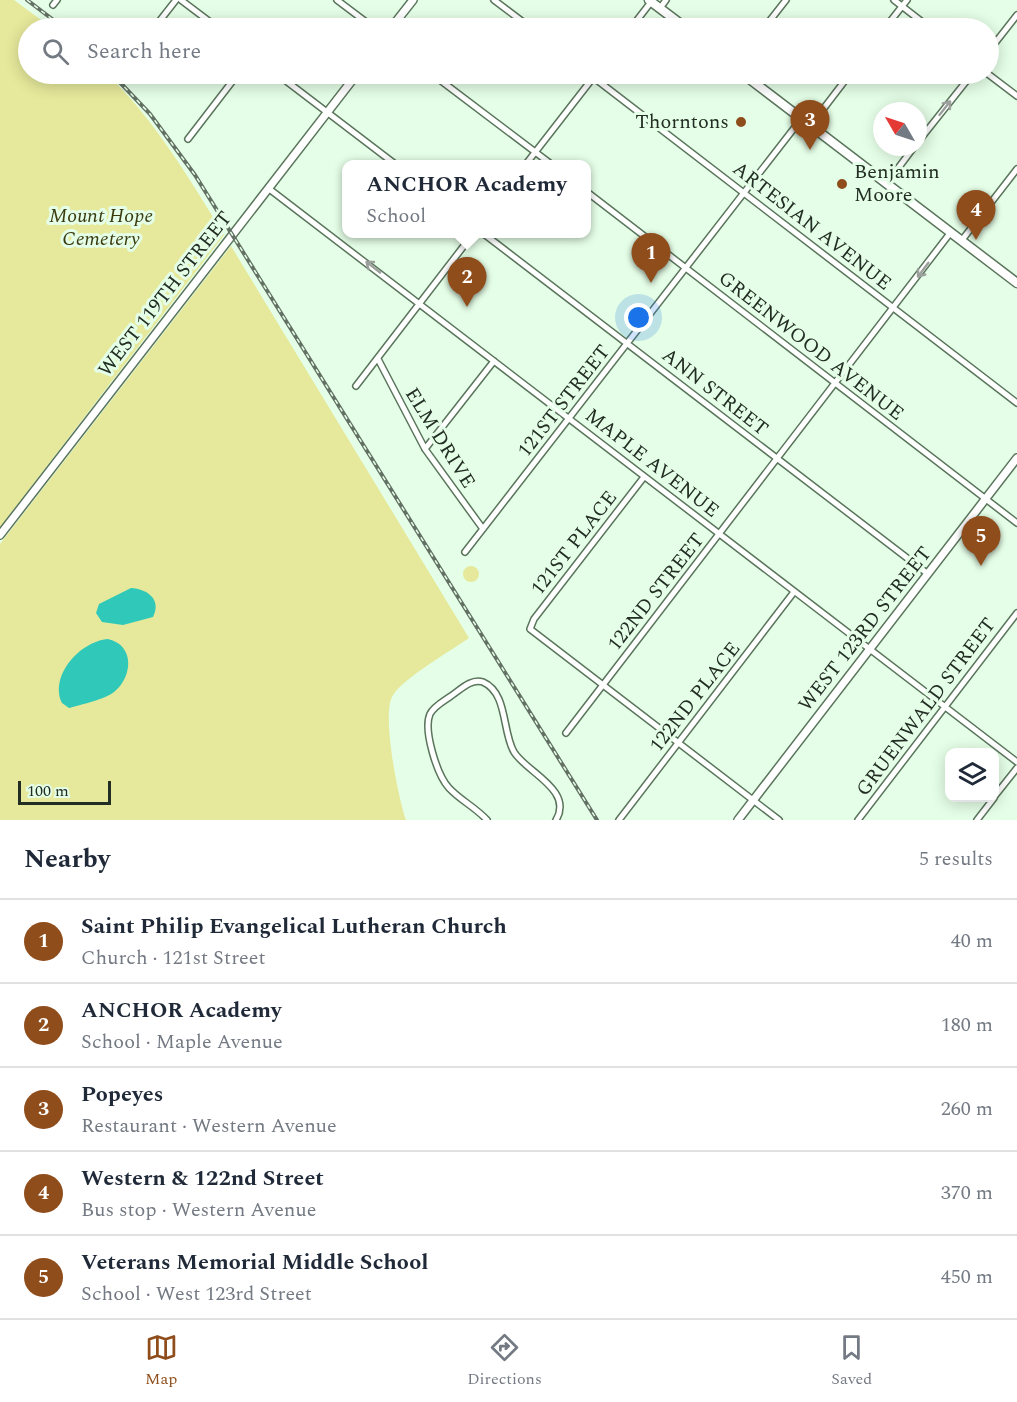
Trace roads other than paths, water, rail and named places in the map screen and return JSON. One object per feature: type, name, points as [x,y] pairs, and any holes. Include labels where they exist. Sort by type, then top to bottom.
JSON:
[{"type":"main road","points":[[650,1],[673,18]]},
{"type":"main road","points":[[756,84],[1017,283]]},
{"type":"street","points":[[162,18],[176,0]]},
{"type":"street","points":[[181,0],[205,18]]},
{"type":"street","points":[[337,0],[361,18]]},
{"type":"street","points":[[399,18],[413,0]]},
{"type":"street","points":[[494,0],[518,18]]},
{"type":"street","points":[[660,8],[666,0]]},
{"type":"street","points":[[772,18],[786,0]]},
{"type":"street","points":[[894,0],[917,18]]},
{"type":"street","points":[[893,18],[907,0]]},
{"type":"street","points":[[638,18],[650,1]]},
{"type":"street","points":[[999,38],[1017,15]]},
{"type":"street","points":[[999,82],[1017,96]]},
{"type":"street","points":[[188,139],[230,84]]},
{"type":"street","points":[[290,84],[389,160]]},
{"type":"street","name":"WEST 119TH STREET","points":[[0,535],[349,84]]},
{"type":"street","points":[[445,84],[544,160]]},
{"type":"street","points":[[530,160],[586,84]]},
{"type":"street","name":"ARTESIAN AVENUE","points":[[606,84],[1017,403]]},
{"type":"street","points":[[811,125],[842,84]]},
{"type":"street","points":[[927,131],[964,84]]},
{"type":"street","name":"121ST STREET","points":[[465,552],[802,118]]},
{"type":"street","points":[[887,183],[907,156]]},
{"type":"street","points":[[962,240],[1017,169]]},
{"type":"street","name":"MAPLE AVENUE","points":[[268,188],[1017,762]]},
{"type":"street","name":"GREENWOOD AVENUE","points":[[591,195],[1017,523]]},
{"type":"street","name":"122ND STREET","points":[[566,733],[951,232]]},
{"type":"street","points":[[356,386],[469,238]]},
{"type":"street","name":"ANN STREET","points":[[489,238],[928,574]]},
{"type":"street","name":"ELM DRIVE","points":[[378,359],[426,449],[483,530]]},
{"type":"street","points":[[426,449],[494,361]]},
{"type":"street","name":"WEST 123RD STREET","points":[[738,820],[1017,458]]},
{"type":"street","name":"121ST PLACE","points":[[603,685],[530,629],[534,619],[644,477]]},
{"type":"street","name":"122ND PLACE","points":[[619,820],[795,592]]},
{"type":"street","name":"GRUENWALD STREET","points":[[858,820],[1017,613]]},
{"type":"street","points":[[487,820],[474,806],[451,790],[441,779],[428,725],[430,713],[437,705],[472,681],[483,682],[498,696],[507,736],[514,752],[550,785],[559,800],[560,809],[556,820]]},
{"type":"street","points":[[603,685],[779,820]]},
{"type":"street","points":[[999,791],[1017,768]]},
{"type":"street","points":[[977,820],[990,802]]},
{"type":"water","points":[[131,588],[142,590],[151,596],[156,605],[153,617],[123,625],[102,622],[96,613],[99,604]]},
{"type":"water","points":[[108,639],[117,642],[127,654],[128,670],[125,678],[110,695],[69,708],[62,703],[59,692],[64,671],[78,653],[98,641]]},
{"type":"railway","points":[[27,0],[51,18]]},
{"type":"railway","points":[[122,84],[150,114],[195,175],[597,820]]},
{"type":"place","name":"Thorntons","points":[[741,122]]},
{"type":"place","name":"Popeyes","points":[[810,150]]},
{"type":"place","name":"Benjamin Moore","points":[[842,184]]},
{"type":"place","name":"Western & 122nd Street","points":[[976,240]]},
{"type":"place","name":"Saint Philip Evangelical Lutheran Church","points":[[651,283]]},
{"type":"place","name":"ANCHOR Academy","points":[[467,307]]},
{"type":"place","name":"Veterans Memorial Middle School","points":[[981,566]]},
{"type":"park label","name":"Mount Hope Cemetery","points":[[101,228]]}]
